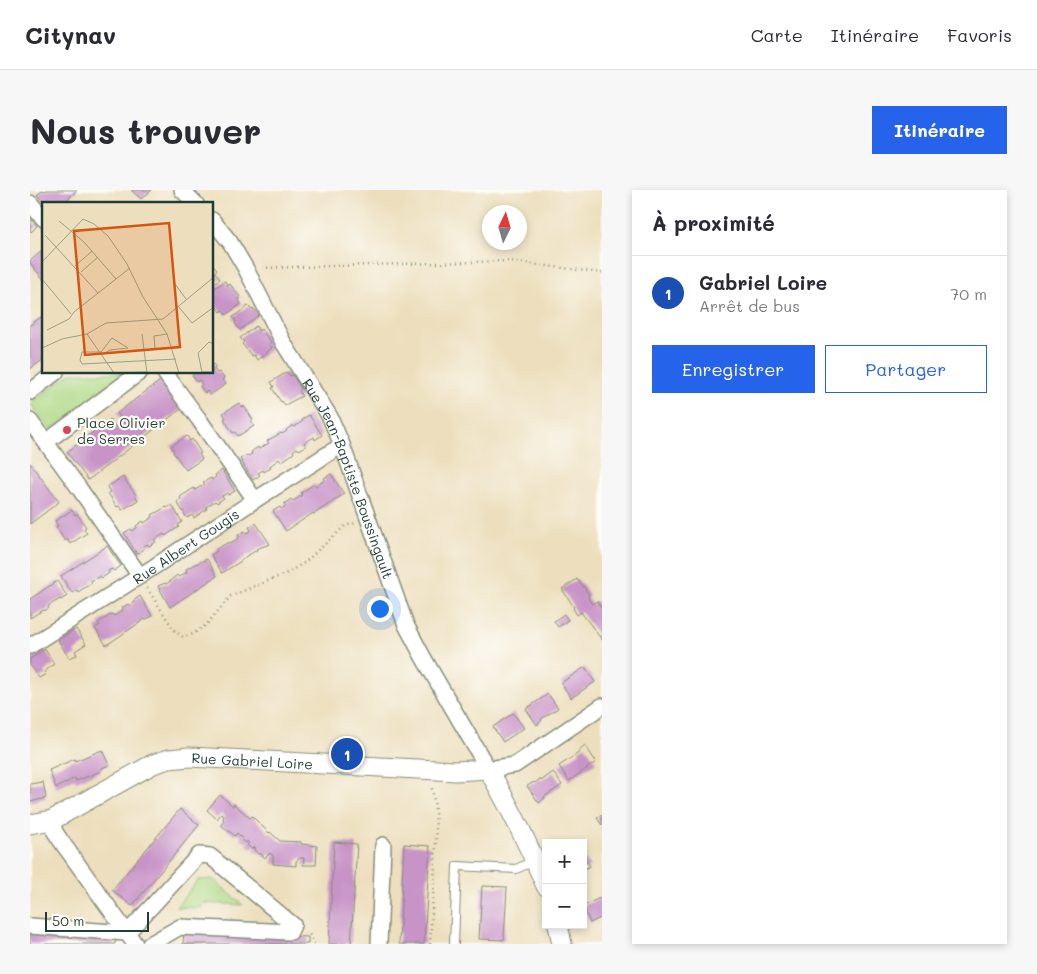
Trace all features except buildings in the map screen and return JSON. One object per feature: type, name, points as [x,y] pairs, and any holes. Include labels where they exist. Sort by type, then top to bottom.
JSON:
[{"type":"street","points":[[182,190],[194,202]]},
{"type":"street","points":[[30,203],[42,217]]},
{"type":"street","name":"Rue Jean-Baptiste Boussingault","points":[[214,222],[230,242],[246,269],[284,344],[330,416],[406,625],[488,769]]},
{"type":"street","points":[[30,392],[53,374]]},
{"type":"street","points":[[46,442],[137,374]]},
{"type":"street","points":[[165,374],[255,500]]},
{"type":"street","points":[[30,421],[140,576]]},
{"type":"street","name":"Rue Albert Gougis","points":[[30,646],[342,445]]},
{"type":"street","points":[[545,884],[503,795],[488,769],[514,765],[602,706]]},
{"type":"street","name":"Rue Gabriel Loire","points":[[30,824],[52,820],[153,764],[169,759],[189,757],[456,771],[488,769]]},
{"type":"street","points":[[52,820],[55,832],[131,939]]},
{"type":"street","points":[[379,944],[383,844]]},
{"type":"street","points":[[131,939],[199,855],[210,856],[293,924],[290,932],[180,927],[150,944]]},
{"type":"street","points":[[30,926],[131,939]]},
{"type":"street","points":[[559,929],[562,944]]},
{"type":"lane","points":[[454,944],[457,866],[516,869],[535,861]]},
{"type":"path","points":[[246,269],[508,261],[602,273]]},
{"type":"path","points":[[140,576],[174,630],[183,637],[193,634],[206,625],[230,596],[287,574],[304,563],[345,526],[368,519]]},
{"type":"path","points":[[425,769],[433,792],[435,811],[436,848],[430,944]]},
{"type":"green space","points":[[70,374],[129,374],[50,430],[30,403]]},
{"type":"green space","points":[[213,879],[243,905],[203,903],[201,908],[176,907],[198,880]]},
{"type":"place","name":"Place Olivier de Serres","points":[[67,430]]},
{"type":"place","name":"Gabriel Loire","points":[[347,754]]}]
